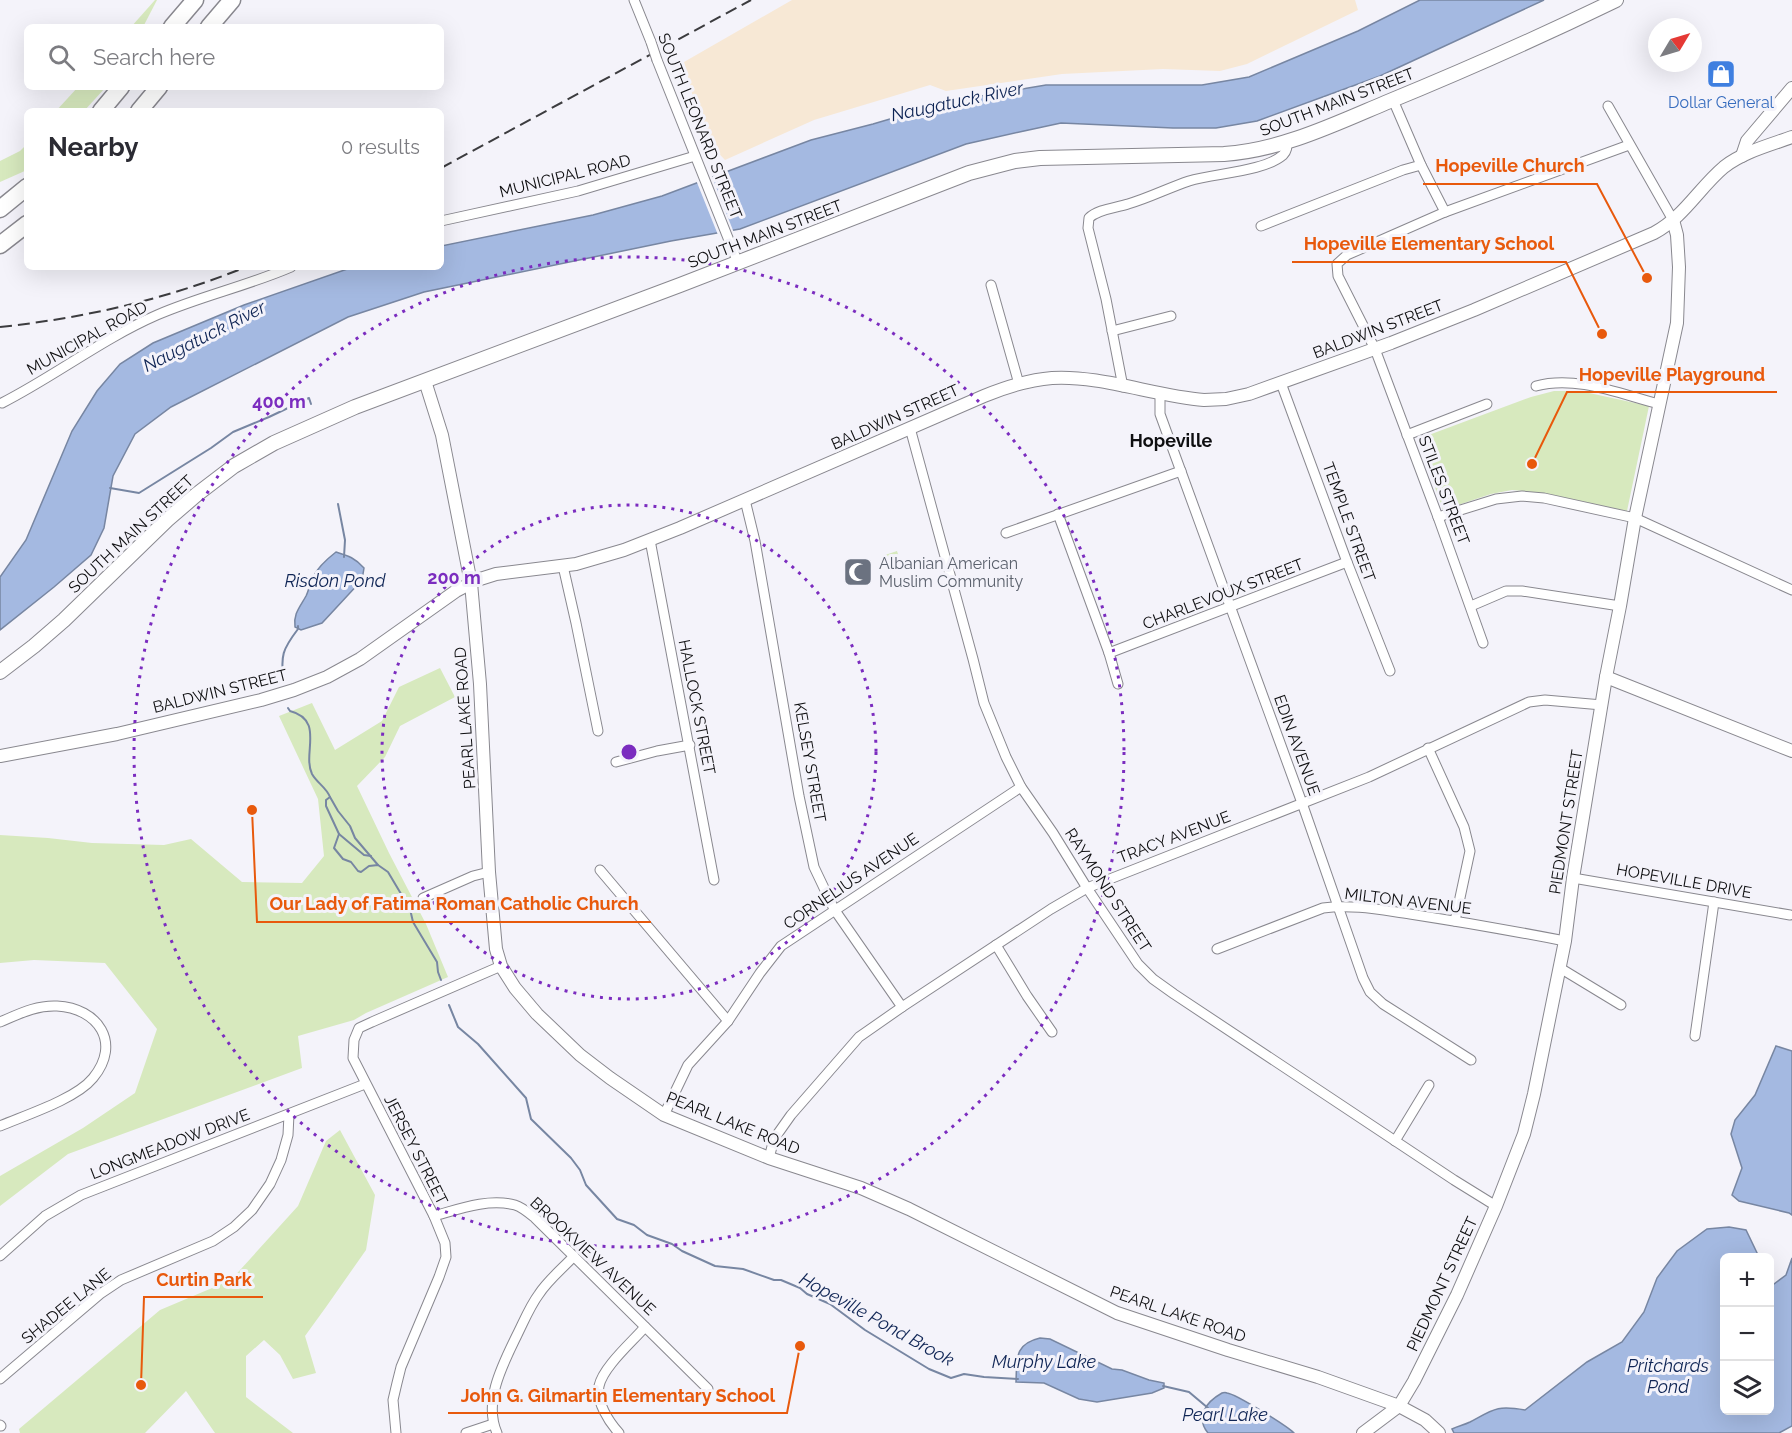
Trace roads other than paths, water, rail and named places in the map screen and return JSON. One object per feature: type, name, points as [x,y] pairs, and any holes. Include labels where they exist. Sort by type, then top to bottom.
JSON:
[{"type":"highway","points":[[175,24],[195,0]]},
{"type":"highway","points":[[212,24],[232,0]]},
{"type":"highway","points":[[104,108],[119,90]]},
{"type":"highway","points":[[142,108],[156,90]]},
{"type":"highway","points":[[0,209],[24,189]]},
{"type":"highway","points":[[0,244],[24,226]]},
{"type":"main road","name":"SOUTH MAIN STREET","points":[[0,672],[64,620],[182,507],[234,466],[260,450],[355,407],[738,263],[946,180],[1023,159],[1235,154],[1287,142],[1486,61],[1616,0]]},
{"type":"main road","points":[[1742,156],[1747,141],[1792,88]]},
{"type":"main road","name":"BALDWIN STREET","points":[[0,756],[127,731],[261,700],[294,690],[327,677],[360,659],[456,591],[471,583],[491,575],[563,566],[603,557],[650,540],[984,396],[1019,384],[1040,379],[1066,378],[1198,400],[1226,399],[1281,383],[1455,318],[1653,233],[1673,220],[1720,170],[1742,156],[1792,137]]},
{"type":"main road","name":"PIEDMONT STREET","points":[[1399,1406],[1457,1295],[1496,1206],[1524,1134],[1560,968],[1606,677],[1635,518],[1678,312],[1680,283],[1677,231],[1673,220]]},
{"type":"main road","name":"PEARL LAKE ROAD","points":[[425,381],[442,435],[471,583],[480,684],[489,872],[496,949],[501,966],[515,988],[537,1014],[610,1078],[664,1115],[769,1158],[861,1188],[909,1209],[1117,1313],[1318,1377],[1399,1406],[1425,1420],[1439,1433]]},
{"type":"main road","points":[[1606,677],[1792,750]]},
{"type":"main road","points":[[1363,1433],[1399,1406]]},
{"type":"street","name":"SOUTH LEONARD STREET","points":[[634,0],[738,263]]},
{"type":"street","points":[[1393,100],[1421,165],[1445,212],[1629,145]]},
{"type":"street","points":[[1608,106],[1673,220]]},
{"type":"street","points":[[1123,387],[1088,228],[1089,218],[1095,213],[1132,203],[1190,181],[1262,165],[1284,154],[1287,142]]},
{"type":"street","name":"MUNICIPAL ROAD","points":[[444,220],[578,191],[695,156]]},
{"type":"street","points":[[1261,226],[1421,165]]},
{"type":"street","name":"STILES STREET","points":[[1445,212],[1347,255],[1337,264],[1338,276],[1375,349],[1483,643]]},
{"type":"street","name":"MUNICIPAL ROAD","points":[[3,404],[93,348],[159,314],[284,270]]},
{"type":"street","points":[[991,285],[1019,384]]},
{"type":"street","points":[[1112,331],[1171,316]]},
{"type":"street","points":[[1536,386],[1549,382],[1578,384],[1659,404]]},
{"type":"street","name":"TEMPLE STREET","points":[[1281,383],[1390,671]]},
{"type":"street","name":"EDIN AVENUE","points":[[1160,394],[1160,414],[1302,803],[1363,978],[1370,992],[1383,1004],[1471,1060]]},
{"type":"street","points":[[1407,435],[1487,404]]},
{"type":"street","name":"RAYMOND STREET","points":[[910,429],[984,704],[999,742],[1021,787],[1138,964],[1153,979],[1496,1206]]},
{"type":"street","points":[[1006,533],[1180,471]]},
{"type":"street","points":[[1438,517],[1496,499],[1522,496],[1544,498],[1635,518],[1792,590]]},
{"type":"street","name":"KELSEY STREET","points":[[745,500],[757,552],[814,867],[834,909],[902,1007]]},
{"type":"street","points":[[1058,514],[1109,653],[1118,684]]},
{"type":"street","name":"HALLOCK STREET","points":[[650,540],[714,880]]},
{"type":"street","name":"CHARLEVOUX STREET","points":[[1109,653],[1347,562]]},
{"type":"street","points":[[563,566],[598,731]]},
{"type":"street","points":[[1471,606],[1506,591],[1522,591],[1620,606]]},
{"type":"street","name":"TRACY AVENUE","points":[[769,1158],[774,1139],[791,1115],[859,1037],[1051,909],[1087,888],[1369,777],[1528,702],[1545,700],[1602,705]]},
{"type":"street","points":[[616,762],[690,745]]},
{"type":"street","points":[[1428,748],[1464,827],[1470,851],[1455,921]]},
{"type":"street","name":"CORNELIUS AVENUE","points":[[664,1115],[688,1065],[728,1021],[781,946],[1021,787]]},
{"type":"street","points":[[600,870],[728,1021]]},
{"type":"street","points":[[423,898],[473,876],[489,872]]},
{"type":"street","name":"HOPEVILLE DRIVE","points":[[1574,878],[1790,915]]},
{"type":"street","points":[[1695,1036],[1714,902]]},
{"type":"street","name":"MILTON AVENUE","points":[[1217,949],[1323,908],[1337,906],[1360,907],[1455,921],[1565,941]]},
{"type":"street","points":[[996,945],[1052,1032]]},
{"type":"street","name":"JERSEY STREET","points":[[396,1433],[393,1400],[397,1383],[408,1349],[446,1257],[445,1243],[434,1216],[353,1058],[354,1040],[359,1028],[501,966]]},
{"type":"street","points":[[1560,968],[1621,1005]]},
{"type":"street","points":[[0,1022],[34,1007],[57,1006],[72,1009],[87,1014],[99,1025],[106,1037],[107,1049],[102,1065],[93,1079],[77,1093],[0,1126]]},
{"type":"street","name":"LONGMEADOW DRIVE","points":[[0,1256],[45,1216],[81,1195],[365,1084]]},
{"type":"street","points":[[1395,1141],[1429,1085]]},
{"type":"street","name":"SHADEE LANE","points":[[0,1379],[91,1302],[122,1280],[213,1241],[234,1227],[252,1210],[270,1184],[286,1143],[289,1114]]},
{"type":"street","name":"BROOKVIEW AVENUE","points":[[434,1216],[480,1205],[497,1203],[517,1205],[535,1218],[708,1389]]},
{"type":"street","points":[[466,1433],[495,1428],[493,1398],[497,1379],[539,1292],[574,1256]]},
{"type":"street","points":[[619,1433],[607,1420],[599,1388],[606,1371],[645,1326]]},
{"type":"water","name":"Naugatuck River","points":[[1420,0],[1544,0],[1380,76],[1257,121],[1216,128],[1061,123],[966,144],[740,229],[424,292],[348,317],[171,407],[135,434],[113,476],[104,528],[91,555],[0,630],[0,577],[26,540],[72,431],[97,391],[120,364],[153,343],[244,305],[344,270],[444,270],[444,245],[593,215],[662,196],[811,140],[951,101],[1046,85],[1202,85],[1249,77],[1358,31]]},
{"type":"water","name":"Risdon Pond","points":[[336,552],[352,558],[364,568],[362,580],[322,623],[301,630],[295,627],[295,618],[312,579],[323,563]]},
{"type":"water","points":[[1776,1046],[1792,1051],[1792,1215],[1739,1201],[1732,1195],[1742,1168],[1731,1134],[1735,1120],[1755,1095]]},
{"type":"water","name":"Pritchards Pond","points":[[1729,1227],[1746,1230],[1757,1253],[1720,1253],[1720,1415],[1774,1415],[1774,1284],[1786,1275],[1792,1258],[1792,1426],[1779,1433],[1454,1433],[1452,1429],[1496,1409],[1525,1410],[1587,1362],[1622,1342],[1644,1312],[1657,1278],[1677,1251],[1707,1229]]},
{"type":"water","name":"Murphy Lake","points":[[1040,1338],[1050,1339],[1112,1369],[1164,1383],[1164,1388],[1152,1393],[1097,1402],[1079,1399],[1044,1383],[1016,1382],[1017,1360],[1021,1348]]},
{"type":"water","name":"Pearl Lake","points":[[1222,1393],[1250,1404],[1294,1433],[1208,1433],[1202,1421],[1204,1410]]},
{"type":"waterway","name":"Hopeville Pond Brook","points":[[110,488],[139,493],[233,432],[309,398],[311,404]]},
{"type":"waterway","name":"Hopeville Pond Brook","points":[[338,504],[345,540],[344,557]]},
{"type":"waterway","name":"Hopeville Pond Brook","points":[[283,681],[284,653],[298,626]]},
{"type":"waterway","name":"Hopeville Pond Brook","points":[[288,708],[301,715],[310,729],[309,757],[312,774],[330,797],[326,800],[326,806],[339,834],[334,848],[358,871],[361,872],[369,866],[378,865],[388,872],[410,909],[413,922],[437,962],[441,980]]},
{"type":"waterway","points":[[330,797],[350,826],[355,838],[378,865]]},
{"type":"waterway","points":[[339,834],[364,855],[371,856]]},
{"type":"waterway","name":"Hopeville Pond Brook","points":[[449,1005],[458,1027],[478,1044],[526,1098],[531,1119],[571,1158],[580,1170],[586,1185],[617,1219],[634,1225],[647,1235],[672,1244],[715,1266],[743,1269],[800,1288],[807,1294],[830,1304],[865,1330],[929,1369],[951,1378],[964,1374],[1018,1379]]},
{"type":"waterway","name":"Hopeville Pond Brook","points":[[1163,1386],[1189,1392],[1208,1408]]},
{"type":"railway","points":[[444,166],[751,0]]},
{"type":"railway","points":[[0,327],[125,306],[186,289],[238,270]]},
{"type":"place","name":"Dollar General","points":[[1721,74]]},
{"type":"place","name":"Hopeville Church","points":[[1647,278]]},
{"type":"place","name":"Hopeville Elementary School","points":[[1602,334]]},
{"type":"place","name":"Hopeville Playground","points":[[1532,464]]},
{"type":"place","name":"Albanian American Muslim Community","points":[[858,572]]},
{"type":"place","name":"Our Lady of Fatima Roman Catholic Church","points":[[252,810]]},
{"type":"place","name":"John G. Gilmartin Elementary School","points":[[800,1346]]},
{"type":"place","name":"Curtin Park","points":[[141,1385]]},
{"type":"district","name":"Hopeville","points":[[1171,440]]}]
